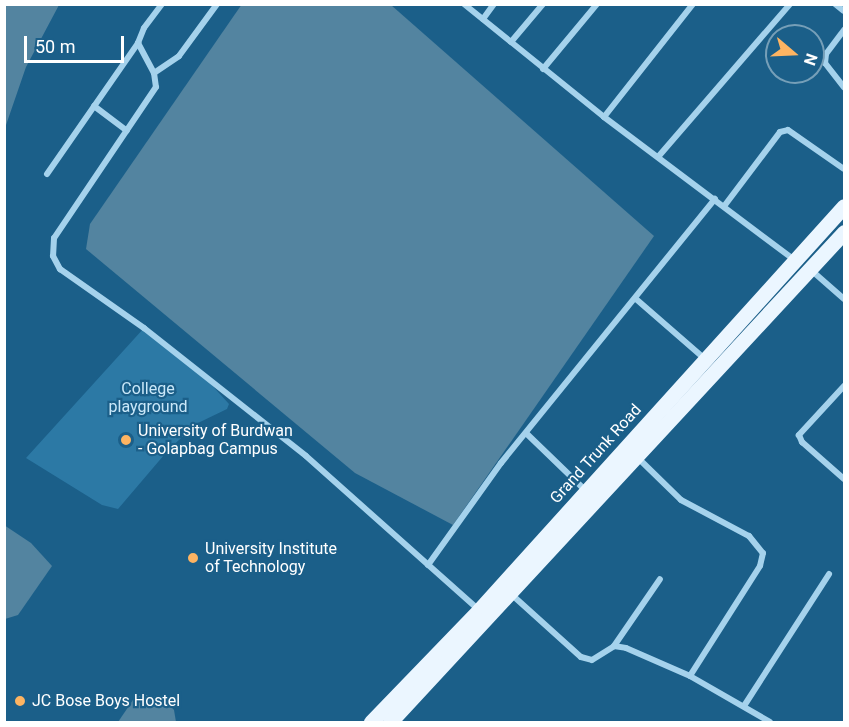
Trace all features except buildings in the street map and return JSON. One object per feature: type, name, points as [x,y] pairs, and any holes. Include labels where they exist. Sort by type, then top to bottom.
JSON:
[{"type":"main road","name":"Grand Trunk Road","points":[[390,723],[810,270],[841,226],[844,206]]},
{"type":"main road","name":"Grand Trunk Road","points":[[371,723],[479,610],[795,260],[841,226]]},
{"type":"street","points":[[47,174],[138,43],[144,28],[162,4]]},
{"type":"street","points":[[154,74],[179,56],[217,4]]},
{"type":"street","points":[[464,4],[604,117],[795,260]]},
{"type":"street","points":[[483,20],[494,4]]},
{"type":"street","points":[[511,42],[543,4]]},
{"type":"street","points":[[543,69],[597,4]]},
{"type":"street","points":[[604,117],[693,4]]},
{"type":"street","points":[[658,157],[790,4]]},
{"type":"street","points":[[835,4],[844,11]]},
{"type":"street","points":[[844,30],[826,54],[825,63],[844,87]]},
{"type":"street","points":[[138,43],[154,74],[156,87],[128,132],[54,238],[53,256],[60,269],[144,328],[306,456],[479,610]]},
{"type":"street","points":[[94,106],[128,132]]},
{"type":"street","points":[[725,206],[780,132],[788,130],[844,169]]},
{"type":"street","points":[[428,565],[527,434],[715,199]]},
{"type":"street","points":[[810,270],[844,299]]},
{"type":"street","points":[[636,299],[705,359]]},
{"type":"street","points":[[844,386],[800,435],[802,442],[844,479]]},
{"type":"street","points":[[527,434],[586,491]]},
{"type":"street","points":[[638,458],[681,500],[749,536],[763,553],[760,567],[690,676]]},
{"type":"street","points":[[744,706],[829,574]]},
{"type":"street","points":[[511,594],[581,657],[592,660],[614,646],[660,579]]},
{"type":"street","points":[[614,646],[690,676],[770,723]]},
{"type":"green space","name":"College playground","points":[[144,328],[199,371],[229,404],[227,409],[198,423],[170,448],[118,509],[102,505],[26,458]]},
{"type":"shaded area","points":[[5,4],[59,5],[26,67],[5,128]]},
{"type":"shaded area","points":[[242,4],[391,5],[654,236],[453,525],[355,473],[86,249],[90,224]]},
{"type":"shaded area","points":[[4,525],[31,543],[52,566],[18,615],[5,619]]},
{"type":"shaded area","points":[[146,695],[164,698],[174,710],[176,722],[118,722],[135,697]]},
{"type":"place","name":"University of Burdwan - Golapbag Campus","points":[[126,440]]},
{"type":"place","name":"University Institute of Technology","points":[[193,558]]},
{"type":"place","name":"JC Bose Boys Hostel","points":[[20,701]]}]
